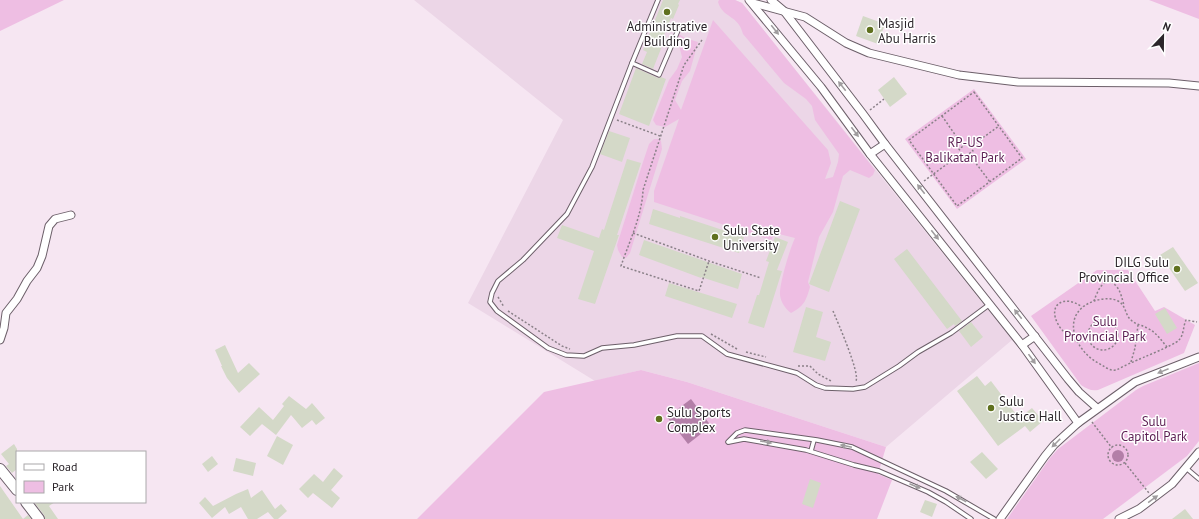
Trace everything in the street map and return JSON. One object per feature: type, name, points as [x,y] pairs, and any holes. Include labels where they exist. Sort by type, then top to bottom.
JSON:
[{"type":"main road","points":[[0,469],[16,489]]},
{"type":"main road","points":[[27,503],[39,519]]},
{"type":"street","points":[[771,0],[784,11],[885,144],[1079,392],[1097,408]]},
{"type":"street","points":[[751,1],[805,17],[846,42],[869,52],[959,75],[1018,82],[1169,83],[1199,86]]},
{"type":"street","points":[[751,1],[820,87],[870,154],[1022,345],[1078,423]]},
{"type":"street","points":[[870,154],[885,144]]},
{"type":"street","points":[[0,340],[4,328],[6,313],[14,304],[27,281],[37,268],[42,256],[49,226],[55,219],[71,215]]},
{"type":"street","points":[[1022,345],[1035,336]]},
{"type":"street","points":[[1000,519],[1045,456],[1054,445],[1078,423],[1135,382],[1199,357]]},
{"type":"street","points":[[1119,519],[1139,509],[1172,484],[1199,452]]},
{"type":"lane","points":[[658,0],[610,117],[592,167],[567,214],[523,260],[498,282],[492,293],[490,302],[498,311],[548,348],[566,355],[584,356],[602,348],[634,345],[676,336],[702,336],[727,354],[797,373],[816,385],[825,388],[853,389],[865,387],[899,366],[918,352],[951,333],[990,304]]},
{"type":"lane","points":[[632,63],[659,75],[679,28]]},
{"type":"lane","points":[[971,519],[928,492],[879,470],[854,465],[811,451],[744,439],[728,442],[737,433],[745,430],[852,447],[946,491],[994,519]]},
{"type":"lane","points":[[811,451],[814,440]]},
{"type":"lane","points":[[1186,468],[1199,479]]},
{"type":"path","points":[[702,40],[684,65],[643,190],[643,200],[621,266],[699,291],[709,261]]},
{"type":"path","points":[[974,92],[999,126],[1022,158],[957,206],[909,140],[974,92]]},
{"type":"path","points":[[863,114],[884,99]]},
{"type":"path","points":[[942,116],[963,146]]},
{"type":"path","points":[[610,117],[660,136]]},
{"type":"path","points":[[970,147],[999,126]]},
{"type":"path","points":[[968,143],[973,151],[964,157],[959,149],[963,146],[968,143]]},
{"type":"path","points":[[918,186],[933,173],[962,153]]},
{"type":"path","points":[[969,154],[990,182]]},
{"type":"path","points":[[633,233],[709,261],[761,278]]},
{"type":"path","points":[[1094,302],[1099,288],[1103,284],[1107,282],[1117,286],[1130,320],[1138,325],[1148,328],[1158,335],[1167,347]]},
{"type":"path","points":[[1124,306],[1118,301],[1101,299],[1088,304],[1079,310],[1075,320],[1073,331],[1076,341],[1081,349],[1094,362],[1109,369],[1115,370],[1178,342],[1181,339],[1186,320],[1197,322]]},
{"type":"path","points":[[1076,341],[1057,323],[1055,312],[1060,302],[1066,300],[1082,308]]},
{"type":"path","points":[[1103,320],[1116,327],[1117,336],[1116,341],[1110,348],[1101,349],[1093,346],[1090,342],[1088,332],[1093,324],[1103,320]]},
{"type":"path","points":[[1130,363],[1135,348],[1138,325]]},
{"type":"path","points":[[1088,416],[1112,448]]},
{"type":"path","points":[[1115,446],[1122,446],[1127,450],[1128,457],[1125,463],[1116,465],[1111,462],[1108,456],[1110,450],[1115,446]]},
{"type":"path","points":[[1125,463],[1153,499]]},
{"type":"shaded area","name":"Sulu State University","points":[[414,0],[735,0],[742,3],[1012,340],[886,447],[687,382],[641,370],[595,381],[468,303],[563,120]]},
{"type":"shaded area","points":[[691,399],[711,426],[688,444],[667,417]]},
{"type":"shaded area","points":[[1118,450],[1122,452],[1124,456],[1122,460],[1118,462],[1114,460],[1112,456],[1114,452]]},
{"type":"green space","points":[[0,0],[64,0],[0,31]]},
{"type":"green space","points":[[719,0],[735,0],[742,3],[875,170],[873,175],[869,178],[850,170],[843,176],[833,212],[819,237],[808,282],[810,287],[807,296],[804,303],[791,313],[783,303],[780,290],[785,266],[795,238],[775,233],[771,240],[654,202],[654,191],[679,119],[665,127],[656,125],[653,120],[669,80],[677,69],[682,57],[679,45],[673,40],[676,32],[685,38],[698,42],[690,71],[682,81],[675,100],[681,110],[713,20],[828,150],[831,163],[825,179],[833,177],[838,162],[839,154],[815,120],[812,106],[806,99],[784,83],[743,34],[738,23],[723,11],[718,2]]},
{"type":"green space","points":[[1149,0],[1199,0],[1199,19]]},
{"type":"green space","name":"RP-US Balikatan Park","points":[[974,89],[1026,159],[957,209],[905,139]]},
{"type":"green space","points":[[654,139],[661,141],[662,149],[630,253],[626,258],[622,257],[617,245],[649,144]]},
{"type":"green space","name":"Sulu Provincial Park","points":[[1097,270],[1128,270],[1155,311],[1164,307],[1195,325],[1184,353],[1098,390],[1087,389],[1081,385],[1031,316]]},
{"type":"green space","name":"Sulu Capitol Park","points":[[1199,363],[1199,441],[1187,456],[1103,519],[1007,519],[1058,449],[1136,390]]},
{"type":"green space","name":"Sulu Sports Complex","points":[[641,370],[687,382],[886,447],[878,474],[892,480],[877,519],[417,519],[544,392]]},
{"type":"building","points":[[663,0],[680,0],[673,19],[671,18],[664,35],[666,36],[653,69],[642,64],[647,52],[643,50]]},
{"type":"building","name":"Masjid Abu Harris","points":[[863,16],[885,24],[878,44],[856,36]]},
{"type":"building","points":[[636,68],[658,78],[661,77],[666,79],[649,126],[619,114]]},
{"type":"building","points":[[894,77],[907,94],[890,107],[878,90]]},
{"type":"building","points":[[609,131],[630,138],[622,162],[600,154]]},
{"type":"building","points":[[627,159],[641,163],[617,235],[619,235],[595,304],[578,299],[594,251],[557,238],[562,225],[599,238],[602,229],[604,230]]},
{"type":"building","points":[[840,201],[860,209],[829,292],[809,284]]},
{"type":"building","points":[[653,209],[680,218],[680,216],[744,237],[739,253],[649,224]]},
{"type":"building","points":[[775,237],[788,242],[777,270],[782,271],[764,328],[748,323],[757,295],[759,295],[769,262],[766,261]]},
{"type":"building","points":[[644,240],[742,274],[738,289],[701,278],[639,255]]},
{"type":"building","points":[[1173,247],[1198,283],[1185,291],[1160,255]]},
{"type":"building","points":[[907,249],[962,321],[955,326],[954,324],[947,329],[894,259]]},
{"type":"building","points":[[669,283],[737,304],[732,318],[665,296]]},
{"type":"building","points":[[806,307],[823,312],[816,337],[831,342],[825,361],[793,352]]},
{"type":"building","points":[[1165,308],[1177,328],[1167,334],[1155,314]]},
{"type":"building","points":[[971,322],[983,337],[971,347],[959,331]]},
{"type":"building","points":[[225,345],[238,373],[249,363],[260,374],[239,393],[227,378],[215,350]]},
{"type":"building","name":"Sulu Justice Hall","points":[[977,376],[985,386],[991,381],[1019,418],[1032,408],[1043,421],[1030,432],[1025,426],[998,446],[957,391]]},
{"type":"building","points":[[289,396],[306,409],[312,403],[325,418],[316,425],[312,420],[302,428],[291,415],[276,435],[262,424],[250,436],[240,427],[259,407],[273,420],[284,406],[282,404]]},
{"type":"building","points":[[277,436],[293,445],[283,465],[267,456]]},
{"type":"building","points":[[14,444],[17,449],[16,470],[12,473],[6,466],[9,464],[1,454]]},
{"type":"building","points":[[982,452],[998,469],[986,479],[970,462]]},
{"type":"building","points":[[212,456],[218,464],[208,472],[202,464]]},
{"type":"building","points":[[236,458],[256,463],[253,476],[233,471]]},
{"type":"building","points":[[334,468],[343,476],[331,490],[340,498],[332,508],[313,493],[308,498],[299,489],[314,474],[323,482]]},
{"type":"building","points":[[810,479],[821,483],[813,508],[802,504]]},
{"type":"building","points":[[0,486],[23,519],[0,519]]},
{"type":"building","points":[[248,489],[251,498],[262,490],[275,509],[281,504],[287,511],[278,519],[274,519],[268,512],[257,519],[248,519],[241,507],[229,514],[225,507],[212,518],[199,503],[205,497],[213,506]]},
{"type":"building","points":[[925,500],[937,504],[932,517],[920,512]]},
{"type":"building","points":[[35,503],[54,503],[49,506],[58,519],[45,519],[44,515]]},
{"type":"building","points":[[1185,509],[1193,519],[1172,519]]},
{"type":"building","points":[[28,515],[31,519],[23,519]]},
{"type":"place","name":"Administrative Building","points":[[667,12]]},
{"type":"place","name":"Masjid Abu Harris","points":[[870,30]]},
{"type":"place","name":"Sulu State University","points":[[715,237]]},
{"type":"place","name":"DILG Sulu Provincial Office","points":[[1177,269]]},
{"type":"place","name":"Sulu Justice Hall","points":[[991,408]]},
{"type":"place","name":"Sulu Sports Complex","points":[[659,419]]}]
